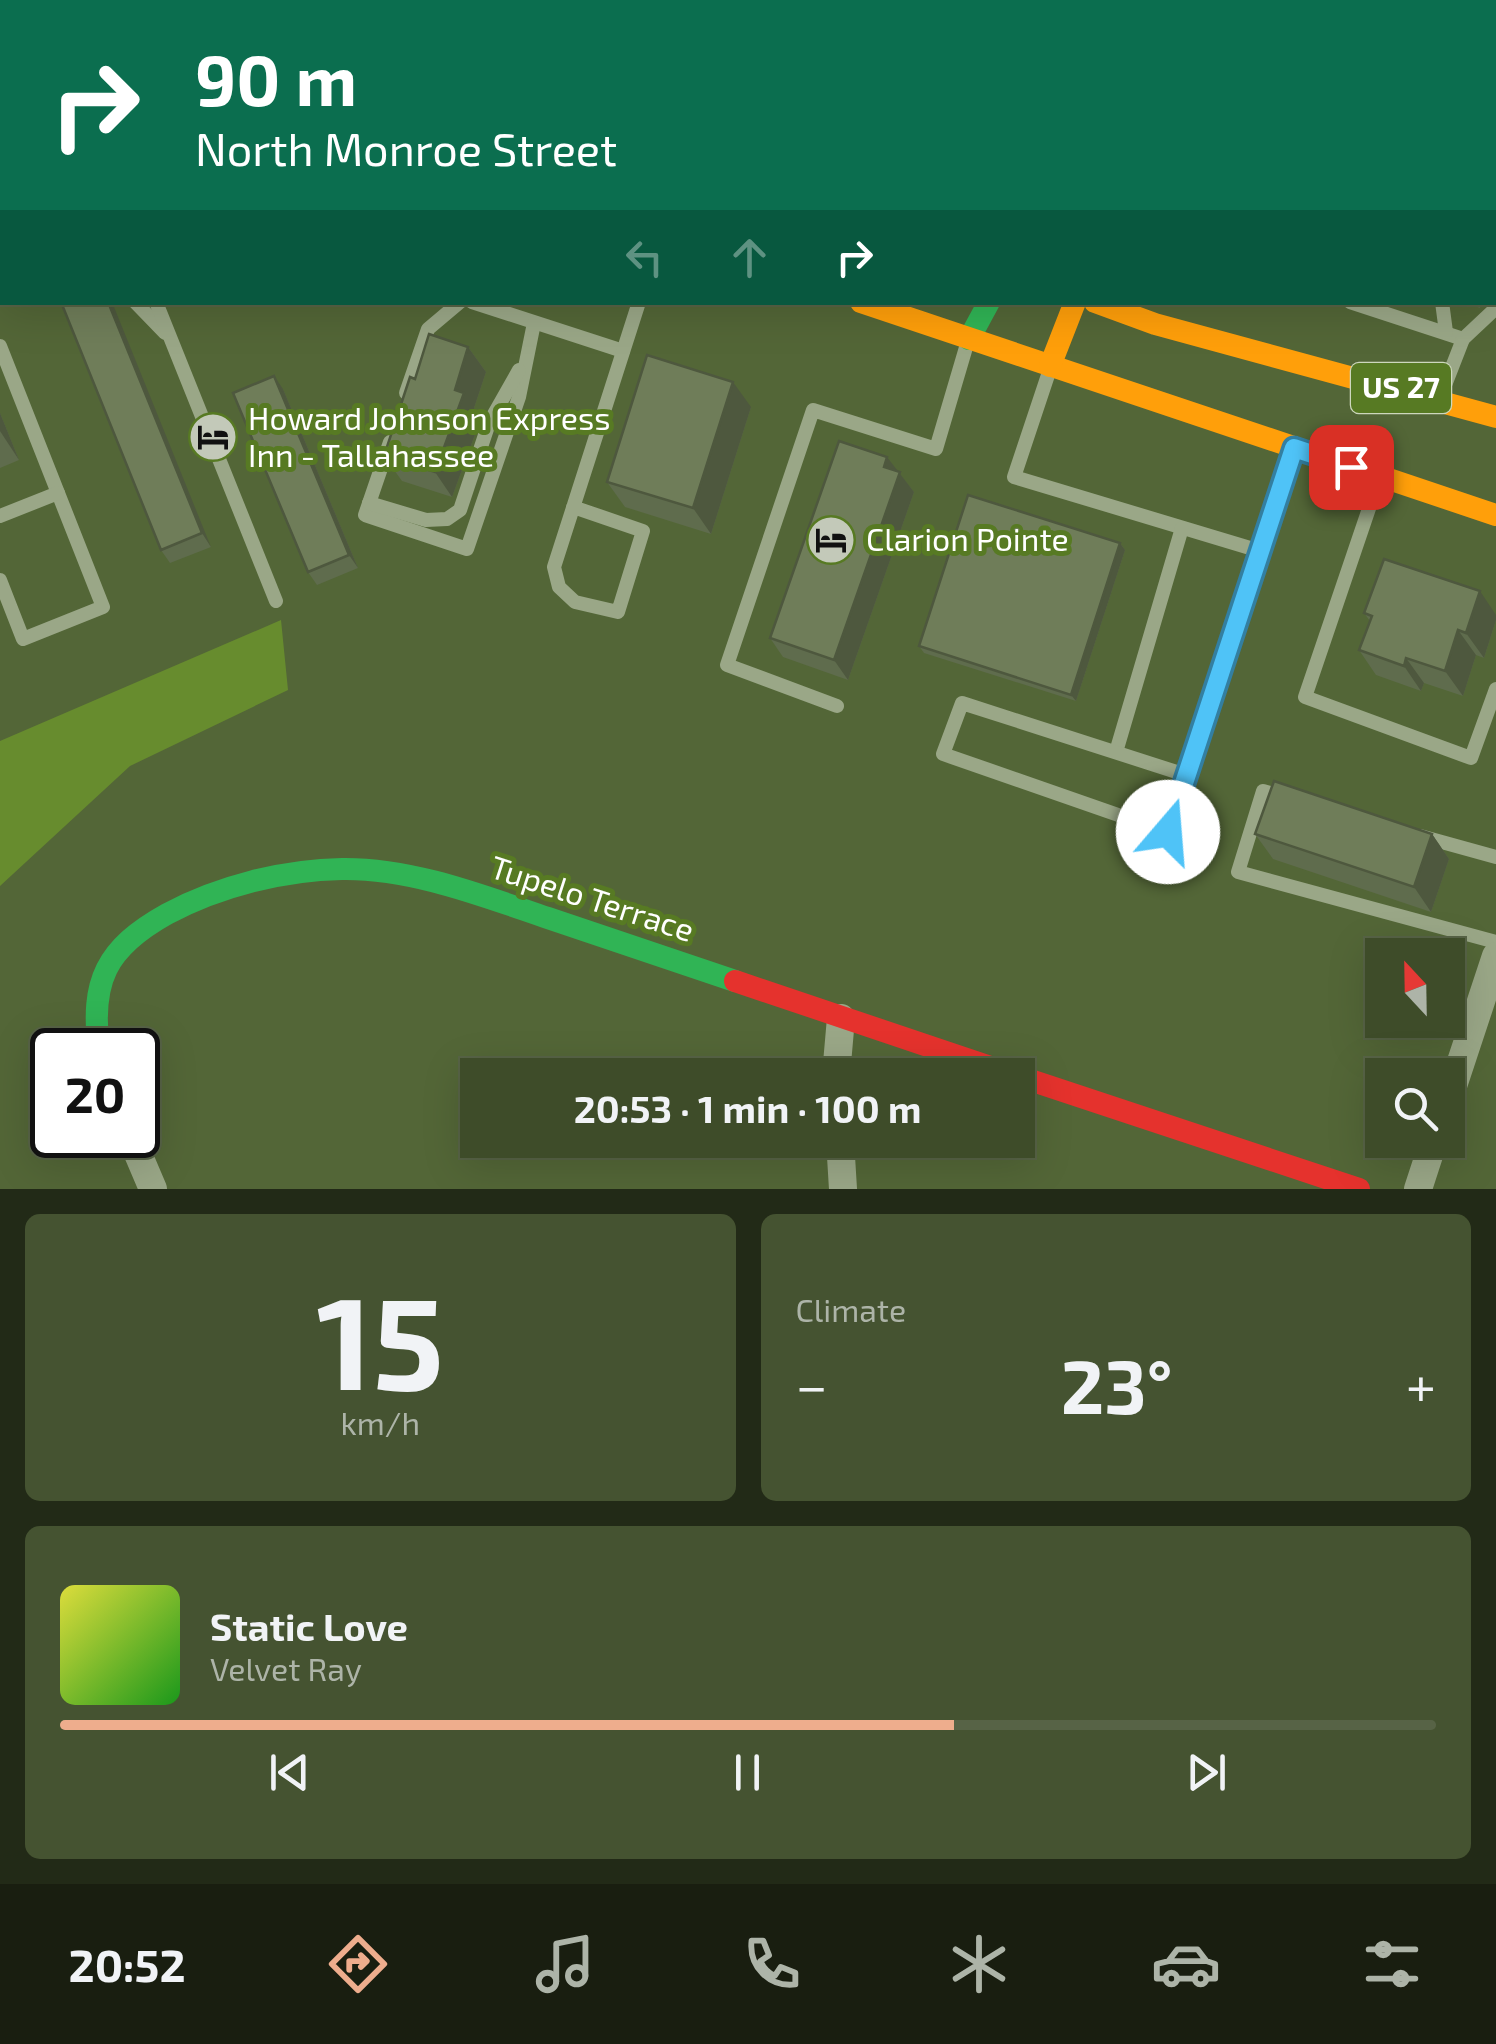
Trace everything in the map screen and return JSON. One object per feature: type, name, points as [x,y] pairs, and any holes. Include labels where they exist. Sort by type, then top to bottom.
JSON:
[{"type":"street","points":[[869,305],[1496,515]]},
{"type":"street","points":[[969,339],[987,305]]},
{"type":"street","points":[[1050,366],[1074,305]]},
{"type":"street","name":"US 27","points":[[1106,305],[1496,417]]},
{"type":"street","name":"Tupelo Terrace","points":[[98,1028],[96,996],[106,967],[119,948],[144,928],[182,908],[253,884],[313,871],[376,873],[478,894],[962,1058]]},
{"type":"street","points":[[1462,1058],[1496,956]]},
{"type":"street","points":[[837,1058],[841,1018]]},
{"type":"street","name":"Tupelo Terrace","points":[[1035,1082],[1358,1189]]},
{"type":"street","points":[[139,1158],[152,1189]]},
{"type":"street","points":[[841,1158],[843,1189]]},
{"type":"street","points":[[1418,1189],[1428,1158]]},
{"type":"lane","points":[[138,305],[169,337]]},
{"type":"lane","points":[[157,305],[276,601]]},
{"type":"lane","points":[[398,416],[428,329],[456,305]]},
{"type":"lane","points":[[573,507],[642,532],[618,612],[575,602],[560,587],[554,567],[573,507],[623,351],[638,305]]},
{"type":"lane","points":[[1411,305],[1414,322]]},
{"type":"lane","points":[[1442,305],[1446,332]]},
{"type":"lane","points":[[494,306],[623,351]]},
{"type":"lane","points":[[1371,306],[1463,338]]},
{"type":"lane","points":[[1440,398],[1463,338],[1496,308]]},
{"type":"lane","points":[[392,434],[365,515],[467,549],[518,397],[534,323]]},
{"type":"lane","points":[[837,706],[727,665],[813,410],[936,449],[969,339]]},
{"type":"lane","points":[[0,346],[103,607],[24,639],[0,580]]},
{"type":"lane","points":[[369,503],[426,520],[447,519],[460,510],[489,423],[522,366]]},
{"type":"lane","points":[[1050,366],[1014,477],[1260,551]]},
{"type":"lane","points":[[1186,775],[962,703],[943,754],[1168,832],[1294,448]]},
{"type":"lane","points":[[1380,476],[1305,697],[1471,758],[1496,689]]},
{"type":"lane","points":[[0,516],[58,494]]},
{"type":"lane","points":[[1116,752],[1182,528]]},
{"type":"lane","points":[[1299,801],[1263,791],[1238,872],[1496,942]]},
{"type":"lane","points":[[1406,832],[1496,857]]},
{"type":"green space","points":[[281,620],[288,690],[130,766],[0,886],[0,741]]},
{"type":"building","points":[[62,305],[109,305],[202,533],[161,550]]},
{"type":"building","points":[[429,334],[468,347],[455,390],[464,393],[435,472],[384,456]]},
{"type":"building","points":[[647,355],[733,382],[693,508],[607,482]]},
{"type":"building","points":[[274,376],[349,555],[308,572],[233,393]]},
{"type":"building","points":[[839,441],[887,457],[884,467],[900,472],[834,660],[770,638]]},
{"type":"building","points":[[968,495],[1120,543],[1071,695],[919,646]]},
{"type":"building","points":[[1384,559],[1480,591],[1466,633],[1458,630],[1445,671],[1406,658],[1404,666],[1359,650],[1372,616],[1364,613]]},
{"type":"building","points":[[1274,781],[1432,834],[1414,887],[1255,834]]},
{"type":"traffic: fast","points":[[969,339],[987,305]]},
{"type":"traffic: fast","points":[[97,1028],[97,1004],[107,969],[116,954],[146,927],[208,895],[252,881],[320,870],[395,873],[447,885],[735,981]]},
{"type":"traffic: slow","points":[[870,305],[1496,515]]},
{"type":"traffic: slow","points":[[1050,366],[1074,305]]},
{"type":"traffic: slow","points":[[1103,305],[1155,324],[1496,417]]},
{"type":"traffic: jam","points":[[735,981],[964,1058]]},
{"type":"traffic: jam","points":[[1035,1082],[1359,1189]]},
{"type":"place","name":"Howard Johnson Express Inn - Tallahassee","points":[[213,437]]},
{"type":"place","name":"Clarion Pointe","points":[[831,540]]},
{"type":"route","points":[[1168,832],[1294,448],[1351,467]]}]
